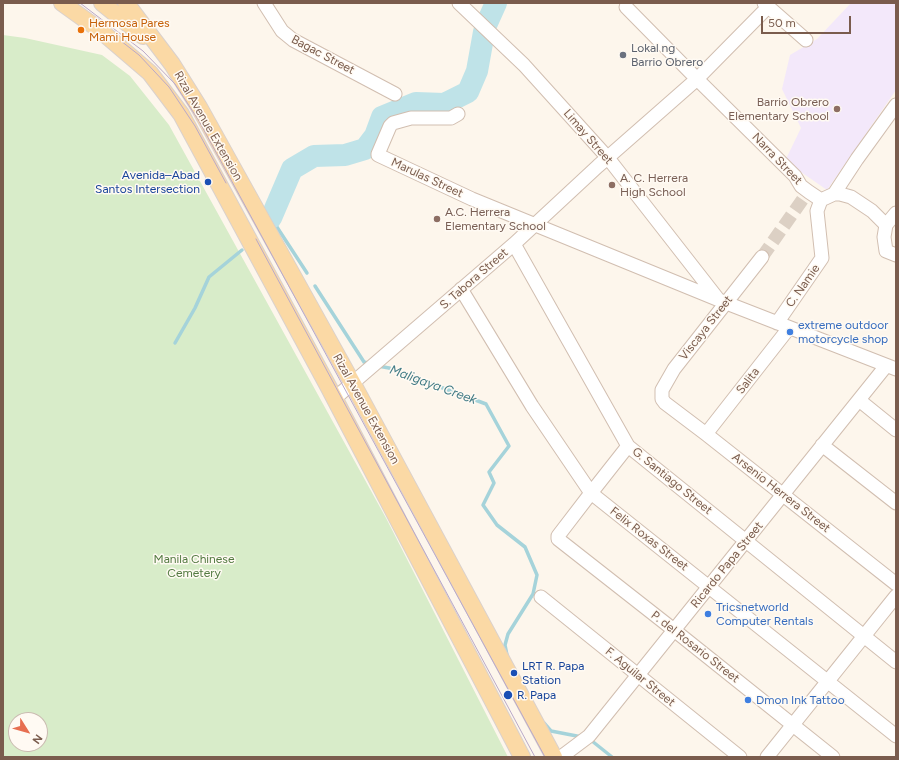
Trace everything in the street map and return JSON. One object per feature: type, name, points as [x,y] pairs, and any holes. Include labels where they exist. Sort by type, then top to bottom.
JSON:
[{"type":"main road","name":"Rizal Avenue Extension","points":[[62,3],[106,35],[150,73],[181,114],[334,399],[522,757]]},
{"type":"main road","points":[[102,3],[138,30],[172,64]]},
{"type":"main road","points":[[126,3],[172,64]]},
{"type":"main road","name":"Rizal Avenue Extension","points":[[172,64],[199,107],[353,384],[554,757]]},
{"type":"street","name":"Bagac Street","points":[[264,3],[282,31],[293,40],[395,94]]},
{"type":"street","name":"Limay Street","points":[[459,3],[524,66],[608,158],[722,302]]},
{"type":"street","name":"S. Tabora Street","points":[[334,399],[514,244],[697,79],[766,5]]},
{"type":"street","points":[[766,5],[806,40]]},
{"type":"street","name":"Narra Street","points":[[626,7],[795,176],[806,196],[821,200]]},
{"type":"street","points":[[834,194],[896,105]]},
{"type":"street","name":"Marulas Street","points":[[458,114],[450,118],[411,118],[393,123],[390,126],[378,155],[472,199],[722,302],[891,367]]},
{"type":"street","points":[[821,200],[834,194],[851,197],[872,211],[886,225]]},
{"type":"street","name":"C. Namie","points":[[776,323],[822,258],[817,210],[821,200]]},
{"type":"street","points":[[896,213],[886,225],[884,237],[886,251],[896,255]]},
{"type":"street","name":"G. Santiago Street","points":[[514,244],[628,446],[896,662]]},
{"type":"street","name":"Viscaya Street","points":[[665,403],[661,395],[664,386],[674,369],[722,302],[762,257]]},
{"type":"street","name":"Felix Roxas Street","points":[[461,289],[532,406],[590,493],[896,736]]},
{"type":"street","name":"Salita","points":[[706,434],[789,328]]},
{"type":"street","name":"Ricardo Papa Street","points":[[561,757],[589,736],[822,445],[859,400],[891,367]]},
{"type":"street","points":[[859,400],[896,430]]},
{"type":"street","name":"Arsenio Herrera Street","points":[[665,403],[896,584]]},
{"type":"street","points":[[822,445],[896,503]]},
{"type":"street","points":[[590,493],[628,446]]},
{"type":"street","name":"P. del Rosario Street","points":[[590,493],[558,536],[558,539],[833,757]]},
{"type":"street","points":[[767,757],[896,596]]},
{"type":"street","name":"F. Aguilar Street","points":[[541,597],[740,757]]},
{"type":"shaded area","name":"Barrio Obrero Elementary School","points":[[851,3],[896,3],[896,90],[827,190],[785,161],[801,128],[782,89],[790,55],[817,39]]},
{"type":"green space","name":"Manila Chinese Cemetery","points":[[3,35],[25,38],[102,55],[130,76],[169,125],[386,518],[508,757],[3,757]]},
{"type":"waterway","points":[[487,23],[496,3]]},
{"type":"waterway","points":[[271,218],[292,169],[314,156],[345,155],[365,149],[375,136],[382,117],[416,103],[444,104],[468,92],[477,71],[484,32]]},
{"type":"waterway","name":"Maligaya Creek","points":[[271,218],[307,273]]},
{"type":"waterway","points":[[175,343],[195,308],[209,277],[242,250]]},
{"type":"waterway","name":"Maligaya Creek","points":[[315,286],[364,362],[371,364]]},
{"type":"waterway","name":"Maligaya Creek","points":[[378,366],[389,368],[486,404],[509,446],[489,472],[494,483],[483,505],[497,525],[525,547],[537,575],[533,594],[508,634],[505,645],[507,655]]},
{"type":"waterway","name":"Maligaya Creek","points":[[544,723],[551,731],[582,737]]},
{"type":"waterway","name":"Maligaya Creek","points":[[592,741],[612,757]]},
{"type":"tunnel","points":[[762,257],[803,199]]},
{"type":"tram line","points":[[80,3],[143,51],[175,84],[199,121],[545,757]]},
{"type":"tram line","points":[[121,41],[139,55],[169,87],[195,126],[226,183]]},
{"type":"tram line","points":[[256,239],[535,757]]},
{"type":"place","name":"Hermosa Pares Mami House","points":[[81,30]]},
{"type":"place","name":"Lokal ng Barrio Obrero","points":[[623,55]]},
{"type":"place","name":"Barrio Obrero Elementary School","points":[[837,109]]},
{"type":"place","name":"Avenida–Abad Santos Intersection","points":[[208,182]]},
{"type":"place","name":"A. C. Herrera High School","points":[[612,185]]},
{"type":"place","name":"A.C. Herrera Elementary School","points":[[437,219]]},
{"type":"place","name":"extreme outdoor motorcycle shop","points":[[790,332]]},
{"type":"place","name":"Tricsnetworld Computer Rentals","points":[[708,614]]},
{"type":"place","name":"LRT R. Papa Station","points":[[514,673]]},
{"type":"place","name":"R. Papa","points":[[508,695]]},
{"type":"place","name":"Dmon Ink Tattoo","points":[[748,700]]}]
